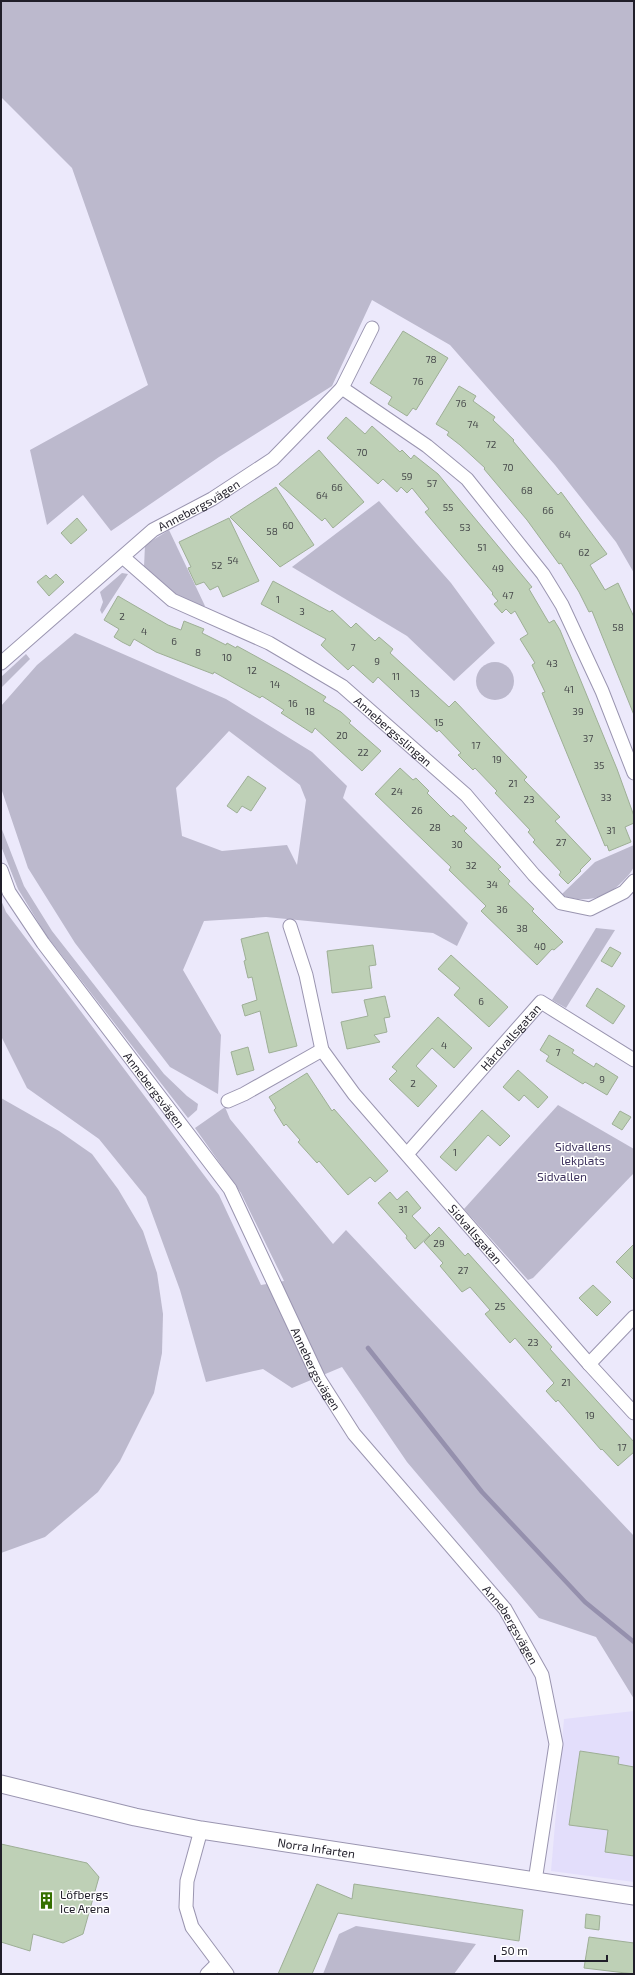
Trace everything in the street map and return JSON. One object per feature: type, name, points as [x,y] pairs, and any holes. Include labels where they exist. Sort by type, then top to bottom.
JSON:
[{"type":"street","name":"Annebergsvägen","points":[[1,664],[124,558],[153,530],[212,499],[273,459],[342,388],[372,328]]},
{"type":"street","points":[[342,388],[427,446],[467,479],[543,574],[562,606],[602,691],[634,773]]},
{"type":"street","name":"Annebergsslingan","points":[[124,558],[172,600],[269,643],[342,686],[466,795],[534,875],[561,903],[590,909],[624,892],[634,882]]},
{"type":"street","name":"Annebergsvägen","points":[[1,870],[9,892],[43,943],[230,1189],[319,1379],[354,1434],[506,1609],[542,1675],[556,1744],[535,1881]]},
{"type":"street","name":"Sidvallsgatan","points":[[290,926],[306,975],[322,1050],[354,1094],[589,1364],[634,1413]]},
{"type":"street","name":"Hårdvallsgatan","points":[[407,1154],[541,1002],[634,1060]]},
{"type":"street","points":[[228,1101],[244,1094],[322,1050]]},
{"type":"street","points":[[589,1364],[634,1317]]},
{"type":"street","name":"Norra Infarten","points":[[1,1784],[135,1817],[201,1830],[634,1896]]},
{"type":"street","points":[[201,1830],[187,1881],[186,1907],[192,1927],[227,1974]]},
{"type":"street","points":[[207,1974],[218,1963]]},
{"type":"shaded area","points":[[634,1711],[634,1882],[551,1871],[564,1719]]},
{"type":"green space","points":[[1,1],[634,1],[634,573],[616,542],[555,465],[450,345],[372,300],[332,386],[219,457],[111,531],[83,495],[47,525],[30,450],[148,385],[72,168],[1,97]]},
{"type":"green space","points":[[379,501],[451,583],[495,643],[454,681],[407,636],[292,567]]},
{"type":"green space","points":[[169,530],[205,606],[201,608],[172,595],[144,567],[145,545]]},
{"type":"green space","points":[[122,573],[128,574],[102,614],[100,610],[103,602],[100,592]]},
{"type":"green space","points":[[75,633],[226,699],[312,752],[347,786],[343,798],[468,923],[457,946],[433,933],[266,917],[204,921],[183,970],[221,1035],[218,1094],[170,1067],[75,943],[28,868],[1,788],[1,706],[37,665]],"holes":[[[229,731],[300,785],[306,800],[297,865],[287,845],[222,851],[182,836],[176,788]]]},
{"type":"green space","points":[[26,654],[30,659],[1,688],[1,677]]},
{"type":"green space","points":[[491,662],[499,662],[509,667],[513,674],[513,688],[509,695],[499,700],[491,700],[481,695],[479,692],[476,685],[476,677],[481,667],[484,665]]},
{"type":"green space","points":[[1,827],[24,886],[52,931],[164,1074],[187,1096],[198,1104],[197,1110],[188,1118],[46,935],[18,889],[1,846]]},
{"type":"green space","points":[[634,845],[633,868],[623,881],[609,892],[602,896],[586,899],[570,898],[561,895],[595,862]]},
{"type":"green space","points":[[1,900],[6,912],[219,1195],[261,1285],[284,1281],[241,1193],[195,1128],[225,1107],[230,1119],[333,1244],[346,1230],[634,1536],[634,1699],[596,1637],[539,1618],[407,1462],[342,1367],[292,1388],[263,1369],[206,1382],[180,1290],[146,1197],[99,1139],[27,1088],[1,1036]]},
{"type":"green space","points":[[596,928],[615,930],[566,1008],[552,1000]]},
{"type":"green space","points":[[1,1098],[59,1131],[92,1154],[118,1189],[143,1231],[157,1273],[163,1314],[162,1353],[154,1393],[120,1461],[98,1492],[45,1537],[1,1553]]},
{"type":"green space","name":"Sidvallen","points":[[558,1105],[634,1149],[634,1173],[533,1278],[528,1280],[464,1209]]},
{"type":"green space","points":[[356,1926],[476,1944],[454,1974],[323,1974],[339,1934]]},
{"type":"building","points":[[403,331],[448,358],[416,410],[413,408],[407,416],[388,404],[392,397],[370,383]]},
{"type":"building","points":[[459,386],[476,396],[473,401],[495,417],[493,420],[514,440],[513,441],[558,495],[561,492],[607,554],[590,565],[605,590],[618,583],[634,617],[634,715],[592,611],[589,612],[579,592],[561,563],[559,564],[527,520],[484,469],[485,468],[447,435],[449,432],[436,424]]},
{"type":"building","points":[[346,417],[365,434],[372,426],[400,452],[402,450],[411,459],[414,455],[438,474],[532,587],[529,589],[549,623],[554,620],[560,630],[617,769],[634,816],[634,823],[625,827],[631,842],[609,851],[607,845],[605,846],[542,693],[545,692],[532,665],[535,663],[520,639],[528,634],[515,611],[511,614],[506,609],[502,613],[494,604],[498,601],[492,594],[493,593],[425,512],[429,509],[412,488],[407,493],[401,487],[397,492],[383,479],[378,484],[327,438]]},
{"type":"building","points":[[319,450],[364,502],[333,528],[325,518],[322,521],[279,484]]},
{"type":"building","points":[[276,487],[314,545],[280,567],[230,517]]},
{"type":"building","points":[[77,518],[87,530],[71,544],[61,533]]},
{"type":"building","points":[[229,518],[259,581],[223,597],[218,586],[210,590],[204,582],[196,585],[188,568],[191,567],[179,542]]},
{"type":"building","points":[[56,574],[64,582],[49,596],[37,582],[46,575],[50,579]]},
{"type":"building","points":[[273,581],[330,612],[332,610],[351,628],[356,623],[375,641],[379,637],[393,649],[390,653],[449,707],[455,701],[527,777],[524,780],[560,817],[555,821],[591,859],[580,870],[581,871],[568,884],[559,875],[561,872],[533,842],[535,840],[528,832],[530,830],[495,793],[497,791],[475,768],[473,770],[458,755],[461,753],[439,730],[437,732],[378,677],[373,683],[353,665],[348,670],[321,645],[326,639],[261,604]]},
{"type":"building","points":[[118,596],[168,625],[181,630],[184,621],[204,629],[202,633],[226,645],[227,643],[236,648],[237,646],[288,674],[326,697],[323,701],[341,712],[351,721],[349,723],[381,751],[362,771],[315,728],[312,733],[281,713],[284,710],[262,696],[260,698],[214,672],[213,674],[156,652],[134,639],[130,646],[122,642],[114,637],[119,629],[104,620]]},
{"type":"building","points":[[400,768],[413,780],[416,778],[429,791],[427,793],[451,817],[453,815],[467,828],[464,831],[501,867],[498,869],[510,881],[508,884],[534,909],[532,911],[563,942],[554,950],[552,949],[537,965],[481,911],[486,906],[449,870],[451,867],[375,794]]},
{"type":"building","points":[[248,776],[266,788],[251,811],[242,806],[237,813],[227,806]]},
{"type":"building","points":[[268,932],[297,1046],[269,1053],[260,1011],[245,1016],[242,1005],[257,1000],[252,977],[248,978],[244,961],[246,960],[241,939]]},
{"type":"building","points":[[373,945],[376,965],[369,966],[372,988],[332,993],[327,951]]},
{"type":"building","points":[[610,947],[621,953],[612,967],[601,961]]},
{"type":"building","points":[[451,955],[508,1007],[489,1027],[454,995],[460,988],[438,969]]},
{"type":"building","points":[[597,988],[625,1006],[613,1024],[586,1006]]},
{"type":"building","points":[[385,996],[390,1017],[384,1018],[387,1032],[374,1035],[380,1042],[347,1049],[341,1022],[368,1016],[364,1000]]},
{"type":"building","points":[[438,1017],[472,1048],[454,1068],[432,1048],[416,1066],[437,1086],[418,1107],[389,1079],[397,1071],[392,1067]]},
{"type":"building","points":[[549,1035],[574,1050],[572,1053],[594,1067],[596,1063],[618,1077],[607,1095],[585,1082],[583,1084],[546,1061],[549,1056],[540,1050]]},
{"type":"building","points":[[248,1047],[254,1070],[237,1075],[231,1052]]},
{"type":"building","points":[[518,1070],[548,1097],[538,1108],[524,1095],[519,1101],[503,1087]]},
{"type":"building","points":[[307,1073],[332,1111],[334,1109],[388,1171],[375,1182],[370,1177],[348,1195],[319,1161],[317,1163],[298,1142],[300,1140],[286,1124],[284,1126],[274,1110],[276,1108],[269,1097]]},
{"type":"building","points":[[482,1110],[510,1136],[500,1146],[488,1135],[456,1171],[440,1157]]},
{"type":"building","points":[[620,1111],[631,1117],[622,1130],[612,1124]]},
{"type":"building","points":[[407,1191],[421,1208],[412,1216],[430,1235],[415,1249],[406,1238],[407,1236],[378,1203],[390,1192],[397,1200]]},
{"type":"building","points":[[439,1227],[465,1256],[468,1253],[552,1347],[550,1349],[634,1442],[634,1452],[618,1466],[602,1449],[601,1450],[558,1400],[556,1402],[546,1391],[554,1383],[515,1338],[510,1343],[485,1314],[490,1310],[470,1287],[462,1292],[440,1266],[443,1263],[424,1242]]},
{"type":"building","points":[[634,1244],[634,1280],[616,1262]]},
{"type":"building","points":[[593,1285],[611,1302],[597,1316],[579,1298]]},
{"type":"building","points":[[580,1751],[619,1757],[618,1764],[634,1767],[634,1856],[605,1852],[608,1830],[569,1825]]},
{"type":"building","name":"Löfbergs Ice Arena","points":[[1,1844],[87,1863],[99,1877],[83,1934],[63,1943],[33,1934],[30,1951],[1,1942]]},
{"type":"building","points":[[317,1884],[352,1899],[354,1884],[523,1910],[519,1941],[338,1913],[312,1974],[278,1974]]},
{"type":"building","points":[[586,1914],[600,1916],[599,1930],[585,1928]]},
{"type":"building","points":[[589,1937],[634,1943],[634,1974],[584,1968]]},
{"type":"waterway","points":[[368,1348],[482,1492],[585,1602],[634,1642]]},
{"type":"place","name":"Löfbergs Ice Arena","points":[[47,1901]]},
{"type":"park label","name":"Sidvallens lekplats","points":[[583,1153]]}]
